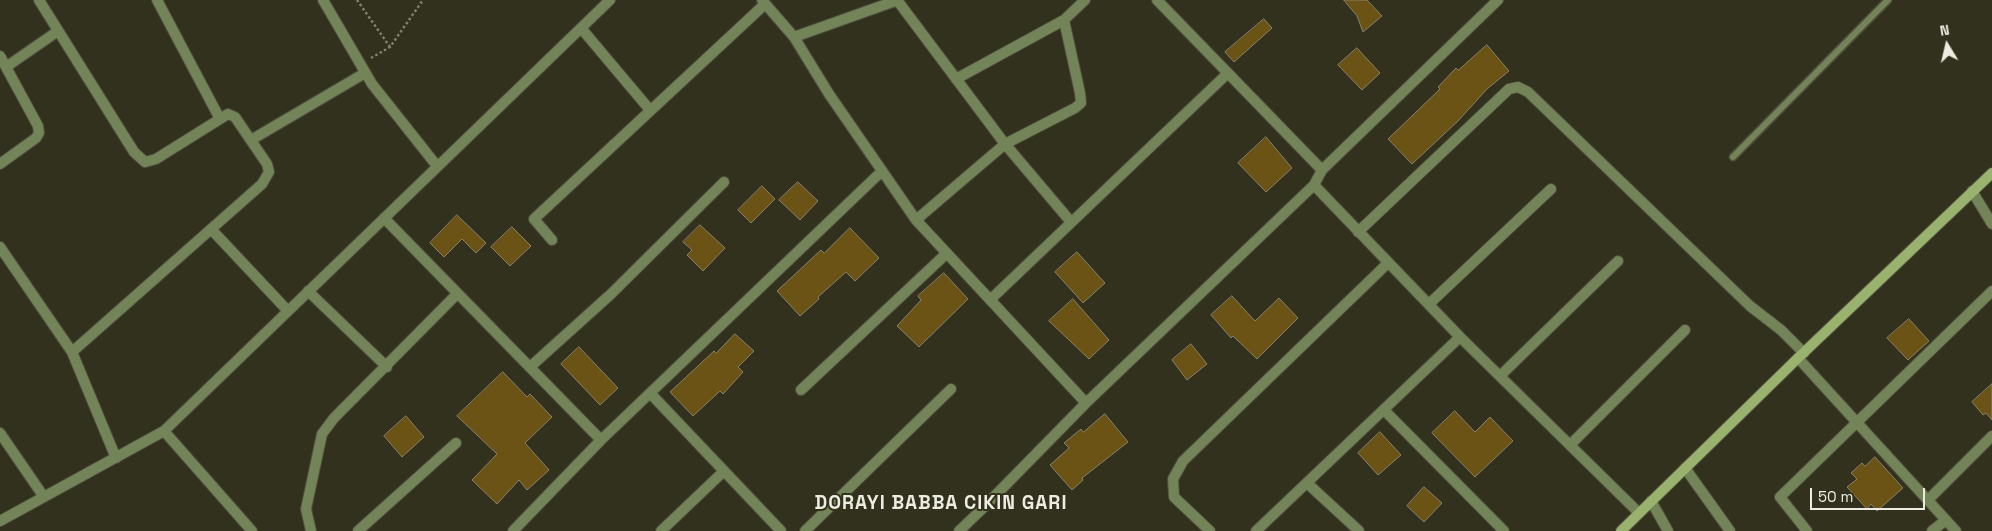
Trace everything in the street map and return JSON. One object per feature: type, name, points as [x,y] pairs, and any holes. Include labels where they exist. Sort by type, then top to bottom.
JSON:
[{"type":"street","points":[[39,0],[134,152],[145,162],[156,159],[228,114],[235,117],[267,164],[269,172],[262,184],[72,352]]},
{"type":"street","points":[[157,0],[220,119]]},
{"type":"street","points":[[323,0],[372,84],[437,166]]},
{"type":"street","points":[[0,521],[164,431],[610,0]]},
{"type":"street","points":[[794,37],[898,0],[1005,144],[1071,222]]},
{"type":"street","points":[[956,79],[1064,20],[1085,0]]},
{"type":"street","points":[[1157,0],[1322,170]]},
{"type":"street","points":[[959,531],[1086,402],[1314,185],[1322,170],[1498,0]]},
{"type":"street","points":[[552,240],[534,219],[763,2],[794,37],[829,94],[916,220],[1086,402]]},
{"type":"street","points":[[916,220],[1005,144],[1075,108],[1081,103],[1064,20]]},
{"type":"street","points":[[581,28],[650,110]]},
{"type":"street","points":[[6,67],[58,31]]},
{"type":"street","points":[[0,56],[38,126],[39,132],[36,138],[0,164]]},
{"type":"street","points":[[251,140],[363,68]]},
{"type":"street","points":[[990,300],[1228,73]]},
{"type":"street","points":[[1358,232],[1509,89],[1518,87],[1528,92],[1750,306],[1781,330],[1857,423],[1956,531]]},
{"type":"street","points":[[513,531],[601,440],[882,171]]},
{"type":"street","points":[[1621,531],[1801,355],[1992,173]]},
{"type":"street","points":[[530,367],[611,294],[724,182]]},
{"type":"street","points":[[1314,185],[1460,337],[1639,513]]},
{"type":"street","points":[[1429,304],[1551,189]]},
{"type":"street","points":[[1972,191],[1992,224]]},
{"type":"street","points":[[384,218],[601,440]]},
{"type":"street","points":[[211,229],[288,312]]},
{"type":"street","points":[[0,246],[72,352],[116,458]]},
{"type":"street","points":[[801,390],[947,253]]},
{"type":"street","points":[[1500,376],[1618,261]]},
{"type":"street","points":[[1210,531],[1174,497],[1173,479],[1183,461],[1388,263]]},
{"type":"street","points":[[308,291],[386,367]]},
{"type":"street","points":[[1807,531],[1780,496],[1992,291]]},
{"type":"street","points":[[311,531],[306,509],[322,434],[334,418],[458,294]]},
{"type":"street","points":[[1570,445],[1685,330]]},
{"type":"street","points":[[1256,531],[1460,337]]},
{"type":"street","points":[[805,531],[950,389]]},
{"type":"street","points":[[650,393],[781,531]]},
{"type":"street","points":[[1384,410],[1504,531]]},
{"type":"street","points":[[164,431],[252,531]]},
{"type":"street","points":[[0,433],[44,497]]},
{"type":"street","points":[[1928,500],[1992,436]]},
{"type":"street","points":[[358,531],[456,444]]},
{"type":"street","points":[[1685,468],[1730,531]]},
{"type":"street","points":[[661,531],[724,471]]},
{"type":"street","points":[[1307,483],[1358,531]]},
{"type":"street","points":[[1651,501],[1668,531]]},
{"type":"street","points":[[1932,531],[1946,520]]},
{"type":"lane","points":[[1733,157],[1888,0]]},
{"type":"path","points":[[357,0],[390,48]]},
{"type":"path","points":[[363,68],[390,48],[423,0]]},
{"type":"building","points":[[1344,0],[1367,0],[1382,16],[1363,32],[1357,16]]},
{"type":"building","points":[[1264,19],[1272,28],[1234,62],[1225,52]]},
{"type":"building","points":[[1487,45],[1509,71],[1487,89],[1458,121],[1412,164],[1388,139],[1440,89],[1438,87],[1456,68],[1458,70]]},
{"type":"building","points":[[1357,48],[1380,73],[1362,90],[1338,65]]},
{"type":"building","points":[[1266,137],[1292,168],[1266,192],[1238,163]]},
{"type":"building","points":[[798,182],[818,201],[800,220],[779,200]]},
{"type":"building","points":[[762,186],[775,199],[751,223],[738,210]]},
{"type":"building","points":[[457,215],[486,243],[476,253],[462,239],[444,257],[430,243]]},
{"type":"building","points":[[700,225],[725,248],[703,271],[687,255],[692,250],[683,242]]},
{"type":"building","points":[[512,227],[531,246],[510,266],[491,247]]},
{"type":"building","points":[[850,228],[879,258],[855,281],[846,272],[800,316],[777,291],[821,250],[824,253]]},
{"type":"building","points":[[1077,252],[1105,283],[1083,303],[1055,272]]},
{"type":"building","points":[[944,273],[968,299],[919,347],[897,326],[921,300],[918,296]]},
{"type":"building","points":[[1232,296],[1255,321],[1279,298],[1298,318],[1257,359],[1233,336],[1231,338],[1211,315]]},
{"type":"building","points":[[1073,299],[1109,340],[1089,359],[1049,321]]},
{"type":"building","points":[[1909,319],[1929,341],[1908,360],[1887,338]]},
{"type":"building","points":[[735,334],[754,351],[738,367],[743,372],[723,394],[720,391],[693,416],[670,392],[714,351],[716,353]]},
{"type":"building","points":[[1191,344],[1207,364],[1187,380],[1172,360]]},
{"type":"building","points":[[579,347],[618,388],[600,405],[561,364]]},
{"type":"building","points":[[503,372],[527,397],[530,394],[552,417],[525,443],[549,470],[527,490],[519,480],[497,504],[472,480],[497,454],[457,416]]},
{"type":"building","points":[[1992,384],[1992,420],[1986,413],[1983,415],[1972,402]]},
{"type":"building","points":[[1455,411],[1475,432],[1490,417],[1513,441],[1475,477],[1432,433]]},
{"type":"building","points":[[1105,414],[1128,442],[1082,478],[1083,480],[1072,490],[1050,465],[1069,448],[1064,443],[1081,429],[1083,432]]},
{"type":"building","points":[[406,416],[424,437],[402,457],[384,436]]},
{"type":"building","points":[[1380,432],[1401,455],[1378,475],[1358,453]]},
{"type":"building","points":[[1875,457],[1903,488],[1877,511],[1871,504],[1867,509],[1847,487],[1857,479],[1851,473],[1862,463],[1865,466]]},
{"type":"building","points":[[1424,487],[1442,503],[1424,522],[1407,506]]},
{"type":"district","name":"DORAYI BABBA CIKIN GARI","points":[[941,504]]}]
